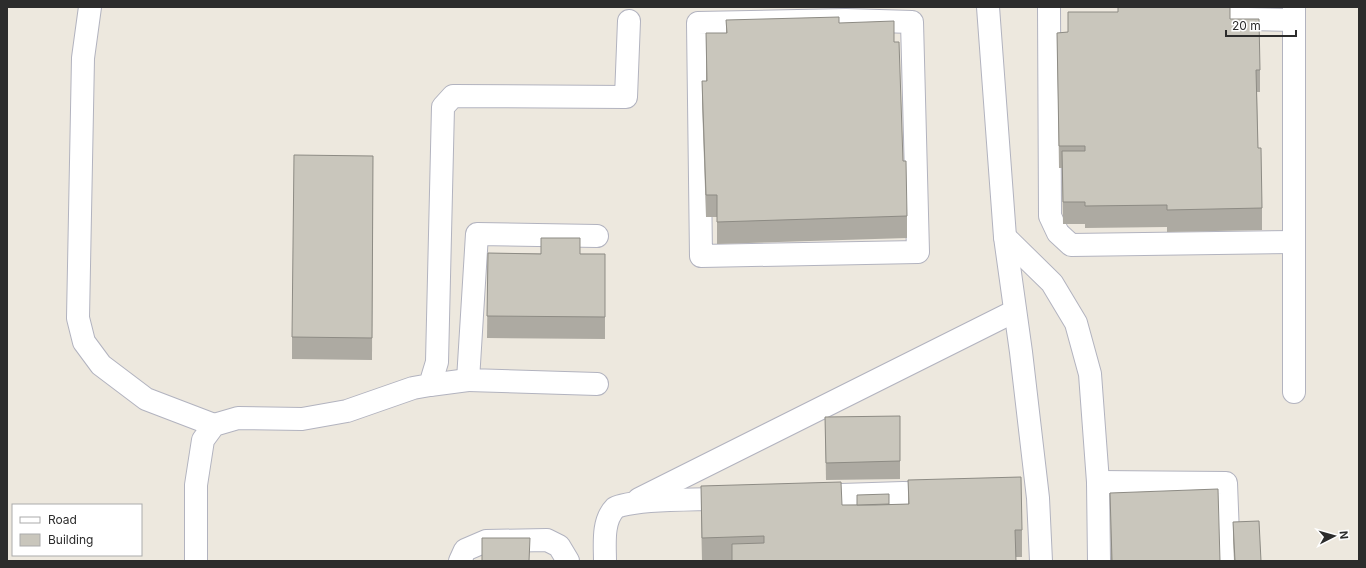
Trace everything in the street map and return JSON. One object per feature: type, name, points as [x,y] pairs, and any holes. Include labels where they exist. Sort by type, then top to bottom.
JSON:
[{"type":"lane","points":[[90,7],[83,58],[78,318],[84,342],[101,365],[146,399],[214,425],[238,418],[302,419],[347,411],[413,388],[468,380],[597,384]]},
{"type":"lane","points":[[988,7],[1005,237],[1015,311],[1030,498],[1042,561]]},
{"type":"lane","points":[[846,13],[912,22],[918,252],[701,256],[698,23],[846,13]]},
{"type":"lane","points":[[1054,14],[1050,216],[1058,233],[1071,245],[1294,242]]},
{"type":"lane","points":[[1176,18],[1263,19],[1294,14],[1294,392]]},
{"type":"lane","points":[[430,385],[437,362],[442,107],[453,96],[626,97],[629,21]]},
{"type":"lane","points":[[468,380],[477,234],[597,236]]},
{"type":"lane","points":[[1005,237],[1052,283],[1076,323],[1090,374],[1098,482],[1099,561]]},
{"type":"lane","points":[[605,561],[605,536],[610,515],[616,507],[633,502],[1015,311]]},
{"type":"lane","points":[[196,561],[196,485],[203,440],[214,425]]},
{"type":"lane","points":[[1098,482],[1226,483],[1228,561]]},
{"type":"lane","points":[[792,497],[903,493],[958,495]]},
{"type":"lane","points":[[633,502],[752,498]]},
{"type":"lane","points":[[460,561],[465,550],[486,541],[547,540],[559,546],[568,561]]},
{"type":"building","points":[[1118,7],[1230,7],[1230,19],[1259,19],[1260,70],[1256,70],[1258,148],[1261,148],[1262,208],[1167,210],[1167,205],[1085,206],[1085,202],[1063,202],[1062,151],[1085,151],[1085,146],[1059,146],[1057,33],[1068,32],[1068,12],[1118,12]]},
{"type":"building","points":[[839,17],[839,23],[894,21],[894,42],[899,42],[903,161],[906,161],[907,216],[717,222],[717,195],[706,195],[702,81],[707,81],[706,33],[727,33],[726,20]]},
{"type":"building","points":[[294,155],[373,156],[372,338],[292,337]]},
{"type":"building","points":[[541,238],[580,238],[580,254],[605,254],[605,317],[487,316],[488,253],[541,254]]},
{"type":"building","points":[[900,416],[900,461],[826,463],[825,417]]},
{"type":"building","points":[[1021,477],[1022,530],[1015,530],[1016,561],[732,561],[732,544],[764,543],[764,536],[702,538],[701,486],[841,482],[842,505],[875,505],[909,504],[908,480]]},
{"type":"building","points":[[1218,489],[1220,561],[1112,561],[1110,493]]},
{"type":"building","points":[[889,494],[889,504],[857,505],[857,495]]},
{"type":"building","points":[[1259,521],[1261,561],[1235,561],[1233,522]]},
{"type":"building","points":[[482,538],[530,538],[529,561],[482,561]]}]
